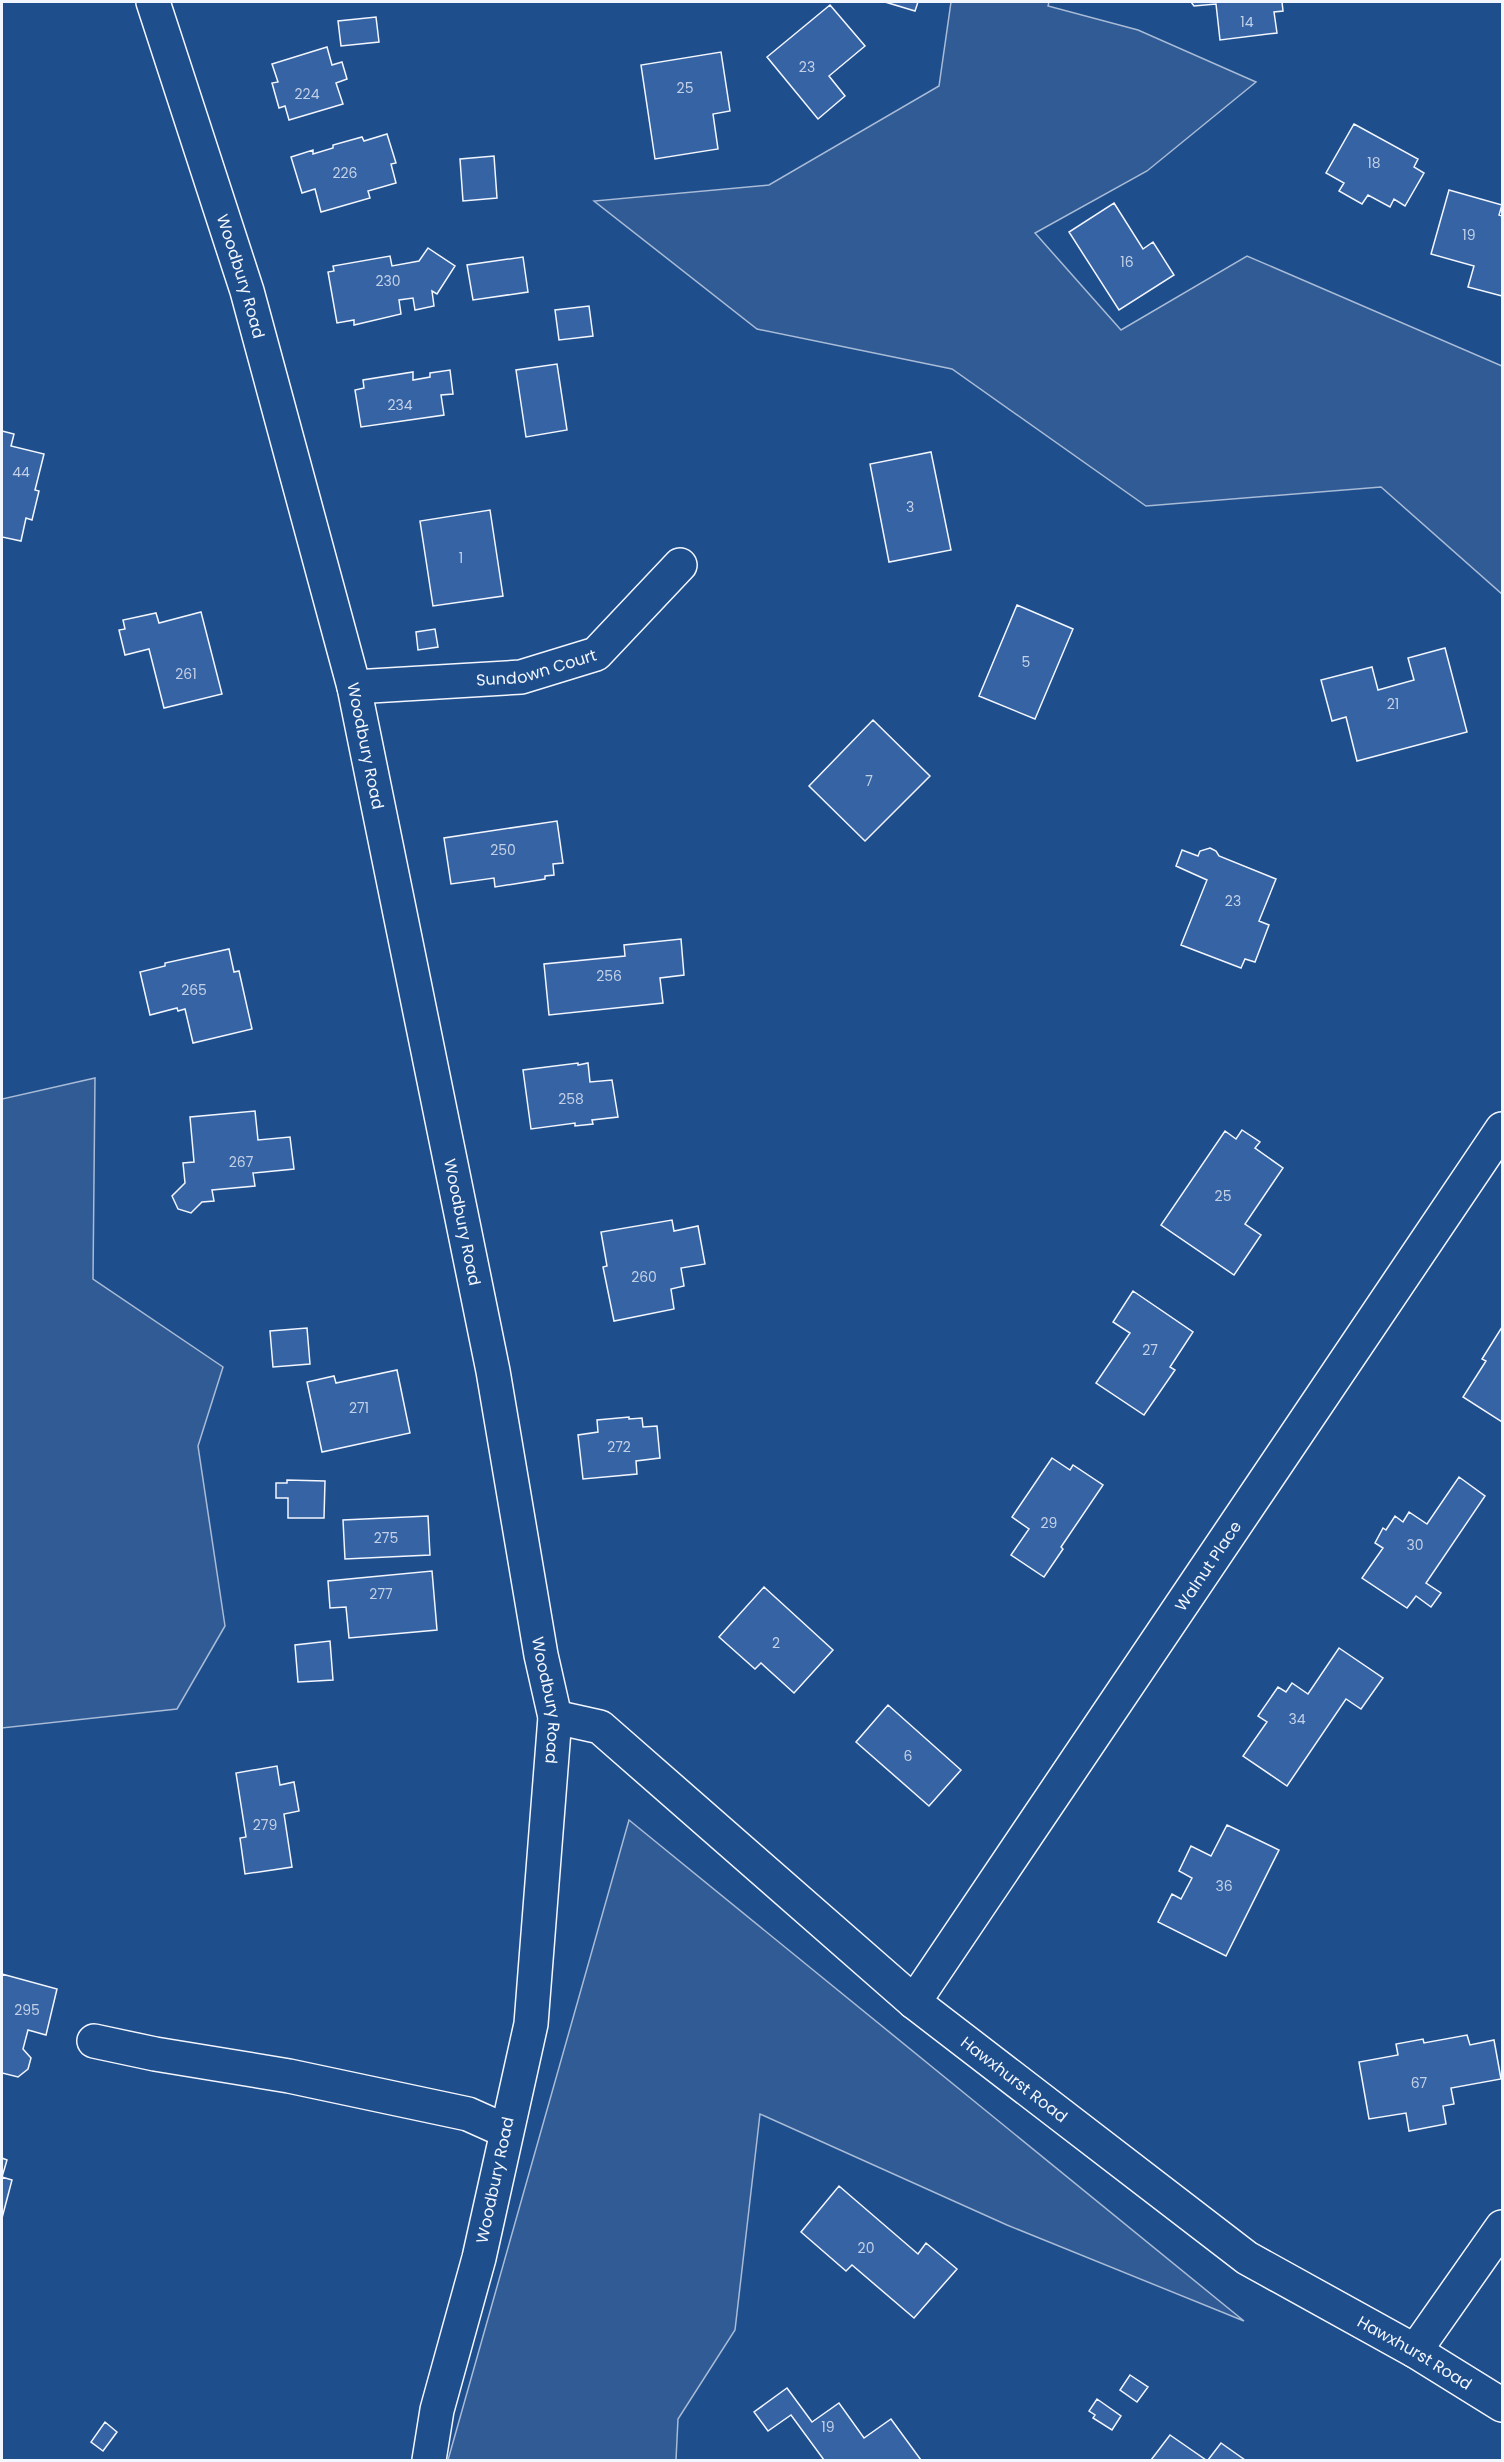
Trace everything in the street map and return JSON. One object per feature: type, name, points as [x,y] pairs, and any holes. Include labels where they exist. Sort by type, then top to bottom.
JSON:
[{"type":"street","name":"Woodbury Road","points":[[153,2],[247,291],[354,687],[490,1359],[541,1655],[555,1717],[531,2024],[478,2258],[437,2410],[429,2460]]},
{"type":"street","name":"Sundown Court","points":[[354,687],[521,677],[596,654],[680,565]]},
{"type":"street","name":"Walnut Place","points":[[914,2002],[1503,1129]]},
{"type":"street","name":"Hawxhurst Road","points":[[555,1717],[600,1726],[914,2002],[1247,2258],[1415,2350],[1503,2405]]},
{"type":"street","points":[[94,2041],[155,2054],[289,2076],[468,2114],[506,2131]]},
{"type":"street","points":[[1415,2350],[1503,2227]]},
{"type":"shaded area","points":[[951,2],[1049,2],[1048,6],[1138,30],[1256,82],[1147,171],[1035,233],[1121,330],[1247,256],[1502,366],[1502,594],[1381,487],[1146,506],[952,369],[757,329],[594,201],[769,185],[939,86]]},
{"type":"shaded area","points":[[95,1078],[93,1279],[223,1367],[198,1446],[225,1626],[177,1709],[2,1728],[2,1099]]},
{"type":"shaded area","points":[[629,1820],[1244,2321],[1007,2225],[760,2114],[735,2330],[678,2419],[676,2460],[448,2460]]},
{"type":"building","points":[[885,2],[918,2],[915,11]]},
{"type":"building","points":[[1191,2],[1282,2],[1283,11],[1274,12],[1277,33],[1220,40],[1216,4],[1194,6]]},
{"type":"building","points":[[830,5],[865,46],[829,76],[845,96],[818,119],[767,57]]},
{"type":"building","points":[[376,17],[379,42],[341,46],[338,21]]},
{"type":"building","points":[[327,47],[332,65],[342,62],[347,79],[336,83],[343,104],[289,120],[285,106],[279,108],[272,83],[278,82],[272,64]]},
{"type":"building","points":[[721,52],[730,111],[713,114],[718,149],[655,159],[641,65]]},
{"type":"building","points":[[1354,124],[1418,159],[1414,167],[1424,173],[1405,206],[1394,199],[1390,207],[1368,195],[1362,204],[1339,191],[1344,183],[1326,173]]},
{"type":"building","points":[[387,134],[396,163],[391,164],[396,183],[368,191],[370,198],[321,212],[315,189],[302,193],[291,157],[313,150],[313,154],[333,148],[333,145],[362,137],[364,141]]},
{"type":"building","points":[[494,156],[497,198],[463,201],[460,159]]},
{"type":"building","points":[[1449,190],[1502,205],[1499,215],[1502,216],[1502,296],[1468,287],[1474,266],[1431,254]]},
{"type":"building","points":[[1114,203],[1143,249],[1153,242],[1174,275],[1119,310],[1069,232]]},
{"type":"building","points":[[428,248],[455,266],[437,294],[432,291],[434,306],[415,310],[413,298],[399,300],[401,314],[354,325],[354,320],[337,323],[328,272],[334,271],[333,266],[390,256],[392,266],[419,261]]},
{"type":"building","points":[[523,257],[528,292],[473,300],[467,265]]},
{"type":"building","points":[[589,306],[593,336],[559,340],[555,310]]},
{"type":"building","points":[[557,364],[567,430],[526,437],[516,370]]},
{"type":"building","points":[[450,370],[453,394],[441,395],[444,415],[361,427],[355,390],[364,388],[363,380],[413,372],[413,380],[430,377],[430,373]]},
{"type":"building","points":[[2,431],[14,434],[11,446],[44,454],[35,490],[39,491],[32,520],[26,518],[21,541],[2,537]]},
{"type":"building","points":[[931,452],[951,550],[889,562],[870,464]]},
{"type":"building","points":[[490,510],[503,596],[433,606],[420,521]]},
{"type":"building","points":[[1017,605],[1073,629],[1035,719],[979,696]]},
{"type":"building","points":[[201,612],[222,694],[164,708],[149,649],[125,655],[119,630],[125,629],[123,620],[156,613],[159,623]]},
{"type":"building","points":[[435,629],[438,647],[418,650],[416,632]]},
{"type":"building","points":[[1445,648],[1467,732],[1357,761],[1346,717],[1332,721],[1321,680],[1372,667],[1378,690],[1414,680],[1408,658]]},
{"type":"building","points":[[873,720],[930,776],[865,841],[809,786]]},
{"type":"building","points":[[557,821],[563,863],[553,864],[554,875],[545,876],[545,879],[495,887],[494,878],[451,884],[444,838]]},
{"type":"building","points":[[1210,848],[1219,856],[1276,879],[1259,921],[1269,925],[1255,962],[1245,959],[1241,968],[1181,945],[1207,880],[1176,866],[1182,850],[1198,856],[1200,851]]},
{"type":"building","points":[[681,939],[684,975],[660,978],[663,1003],[549,1015],[544,964],[625,956],[624,945]]},
{"type":"building","points":[[229,949],[234,972],[239,971],[252,1029],[193,1043],[185,1009],[178,1011],[177,1008],[150,1015],[140,972],[165,966],[165,963]]},
{"type":"building","points":[[578,1063],[578,1065],[588,1063],[590,1082],[612,1080],[618,1117],[592,1120],[593,1124],[575,1126],[575,1123],[531,1129],[523,1070]]},
{"type":"building","points":[[255,1111],[258,1140],[290,1137],[294,1169],[253,1173],[255,1186],[212,1190],[214,1201],[202,1202],[191,1213],[178,1209],[172,1196],[185,1183],[183,1163],[194,1162],[190,1117]]},
{"type":"building","points":[[1242,1130],[1260,1142],[1255,1148],[1283,1168],[1245,1224],[1261,1235],[1234,1275],[1161,1225],[1225,1131],[1236,1139]]},
{"type":"building","points":[[672,1220],[674,1231],[698,1226],[705,1264],[681,1268],[684,1286],[671,1289],[674,1309],[614,1321],[603,1267],[607,1266],[601,1232]]},
{"type":"building","points":[[1133,1291],[1193,1332],[1170,1367],[1175,1370],[1144,1415],[1096,1383],[1130,1333],[1113,1322]]},
{"type":"building","points":[[1502,1327],[1502,1422],[1463,1397],[1486,1361],[1482,1359]]},
{"type":"building","points":[[307,1328],[310,1364],[273,1367],[270,1331]]},
{"type":"building","points":[[397,1370],[410,1433],[322,1452],[307,1382],[334,1376],[336,1383]]},
{"type":"building","points":[[629,1417],[629,1419],[642,1418],[643,1427],[657,1426],[660,1458],[636,1461],[637,1474],[583,1479],[578,1435],[598,1432],[597,1420]]},
{"type":"building","points":[[1052,1458],[1070,1470],[1073,1465],[1103,1485],[1061,1547],[1063,1549],[1044,1577],[1011,1555],[1029,1529],[1012,1517]]},
{"type":"building","points":[[1459,1477],[1485,1496],[1426,1583],[1441,1593],[1431,1607],[1416,1596],[1407,1608],[1362,1578],[1383,1548],[1375,1543],[1383,1528],[1386,1530],[1395,1516],[1403,1522],[1409,1512],[1427,1524]]},
{"type":"building","points":[[287,1480],[325,1481],[324,1518],[288,1518],[288,1498],[276,1498],[276,1483],[287,1483]]},
{"type":"building","points":[[428,1516],[430,1555],[345,1559],[343,1520]]},
{"type":"building","points":[[432,1571],[437,1630],[349,1638],[346,1607],[330,1608],[328,1581]]},
{"type":"building","points":[[764,1587],[833,1650],[794,1693],[761,1663],[755,1669],[719,1637]]},
{"type":"building","points":[[330,1641],[333,1680],[298,1682],[295,1645]]},
{"type":"building","points":[[1339,1648],[1383,1678],[1361,1709],[1346,1699],[1287,1786],[1243,1756],[1267,1722],[1258,1716],[1278,1687],[1286,1692],[1292,1683],[1308,1694]]},
{"type":"building","points":[[888,1705],[961,1770],[929,1806],[856,1742]]},
{"type":"building","points":[[277,1766],[280,1785],[294,1782],[299,1811],[284,1814],[292,1867],[245,1874],[240,1838],[246,1837],[236,1773]]},
{"type":"building","points":[[1227,1825],[1279,1850],[1226,1956],[1158,1922],[1172,1894],[1181,1899],[1192,1878],[1179,1871],[1191,1846],[1211,1856]]},
{"type":"building","points":[[2,1974],[57,1989],[46,2035],[28,2030],[23,2049],[31,2058],[28,2069],[18,2077],[2,2073]]},
{"type":"building","points":[[1467,2035],[1470,2045],[1494,2040],[1501,2079],[1451,2088],[1454,2104],[1443,2106],[1446,2124],[1409,2131],[1406,2113],[1369,2119],[1359,2062],[1398,2055],[1396,2044],[1423,2039],[1424,2043]]},
{"type":"building","points":[[2,2158],[7,2160],[2,2177]]},
{"type":"building","points":[[2,2177],[12,2180],[2,2218]]},
{"type":"building","points":[[839,2186],[918,2254],[926,2243],[957,2269],[914,2318],[852,2265],[846,2271],[801,2232]]},
{"type":"building","points":[[1130,2375],[1148,2387],[1137,2402],[1120,2390]]},
{"type":"building","points":[[787,2388],[812,2422],[839,2403],[864,2438],[891,2419],[921,2460],[824,2460],[791,2415],[768,2431],[754,2412]]},
{"type":"building","points":[[1097,2399],[1121,2416],[1112,2430],[1093,2418],[1095,2415],[1089,2411]]},
{"type":"building","points":[[105,2422],[117,2432],[103,2451],[91,2442]]},
{"type":"building","points":[[1170,2435],[1206,2460],[1151,2460]]},
{"type":"building","points":[[1221,2443],[1245,2460],[1208,2460]]}]
